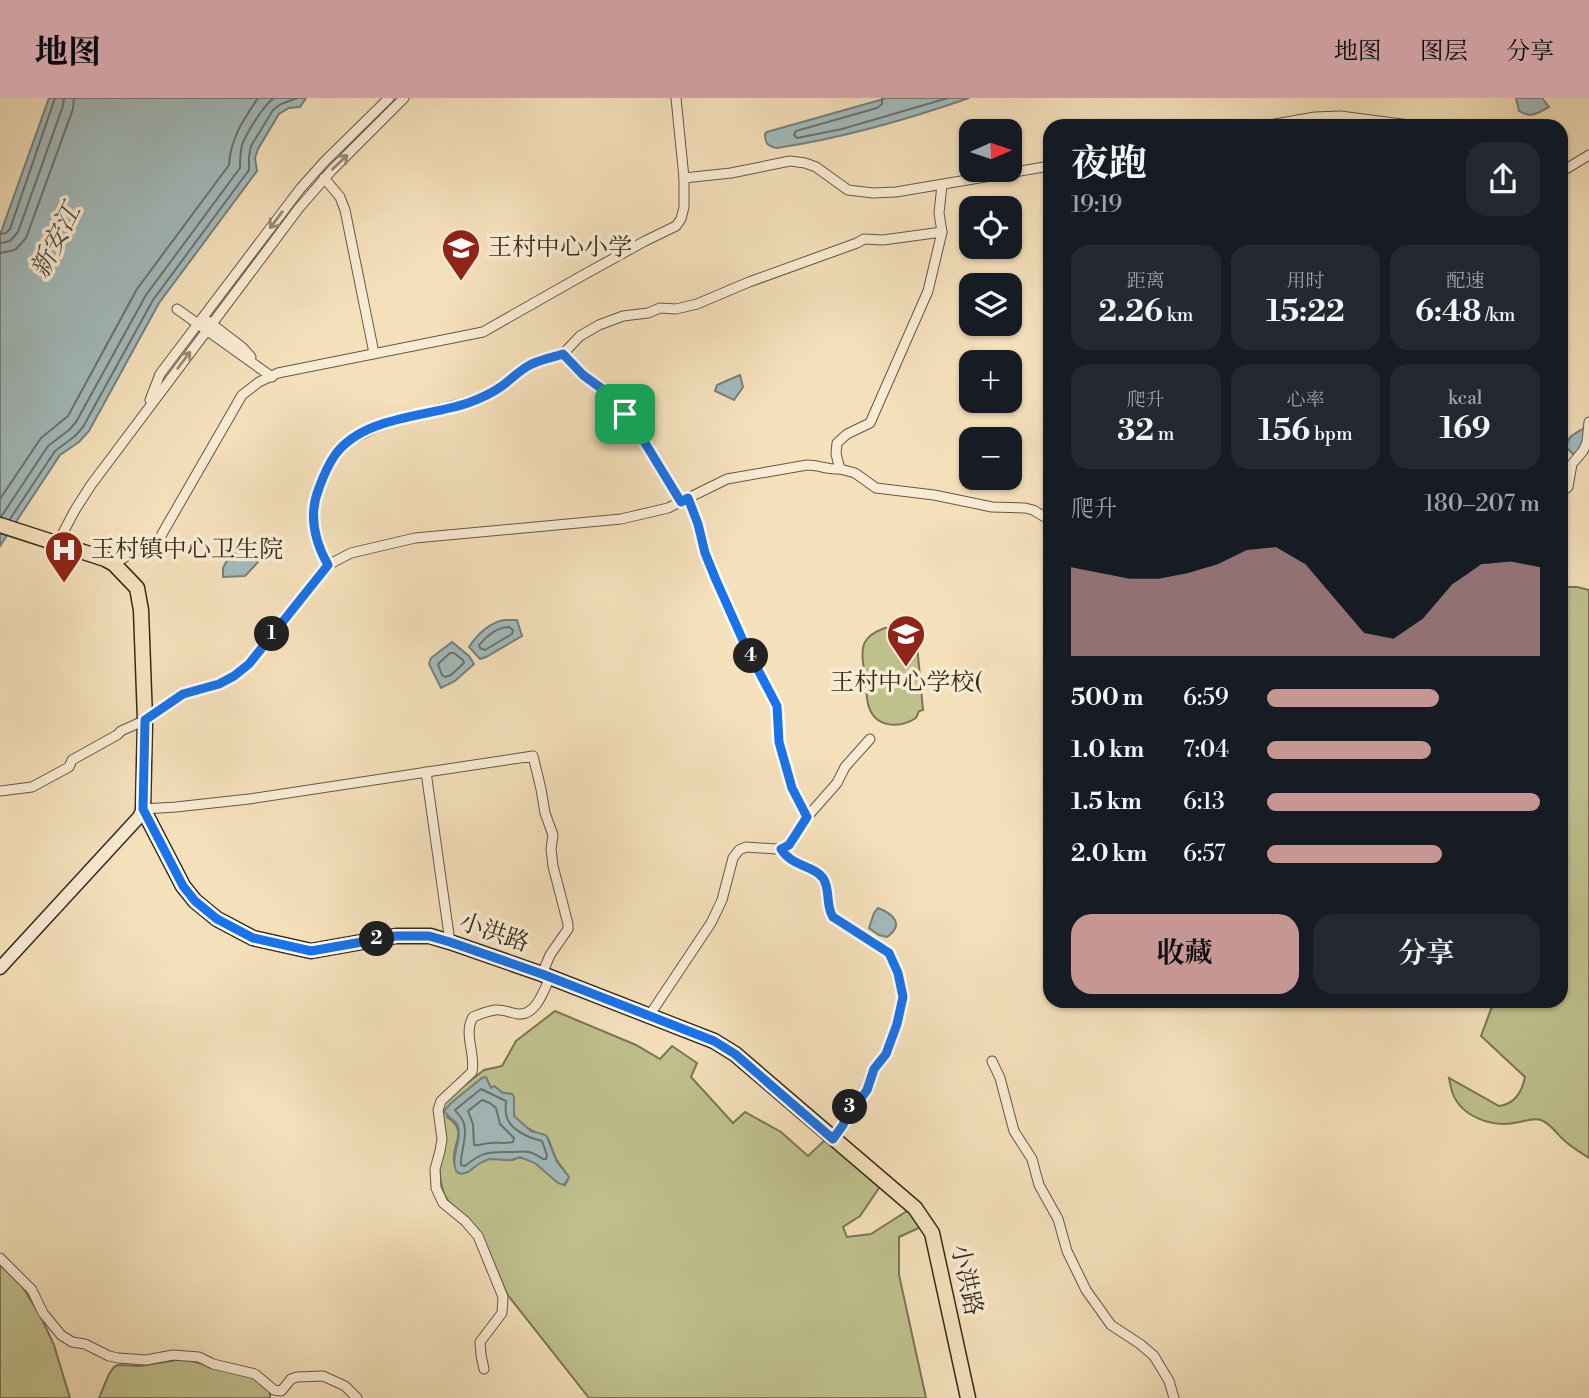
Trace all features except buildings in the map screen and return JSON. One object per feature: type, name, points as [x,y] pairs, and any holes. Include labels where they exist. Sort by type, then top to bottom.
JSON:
[{"type":"main road","name":"小洪路","points":[[0,525],[105,559],[114,564],[137,588],[141,610],[145,720],[143,809],[183,886],[195,901],[217,919],[253,938],[311,951],[396,936],[429,936],[546,976],[714,1041],[735,1054],[915,1208],[932,1233],[968,1398]]},
{"type":"main road","points":[[0,968],[139,817],[143,809]]},
{"type":"street","points":[[144,415],[160,374],[305,183],[389,98]]},
{"type":"street","points":[[57,544],[87,491],[299,208],[324,178],[404,98]]},
{"type":"street","points":[[114,564],[158,541],[242,394],[253,386],[278,373],[483,332],[676,226],[684,211],[684,178],[676,98]]},
{"type":"street","points":[[1304,119],[1340,116],[1363,119]]},
{"type":"street","points":[[1568,168],[1589,155]]},
{"type":"street","points":[[684,178],[730,173],[790,161],[810,165],[843,187],[858,192],[885,193],[1043,167]]},
{"type":"street","points":[[324,178],[340,197],[345,210],[374,354]]},
{"type":"street","points":[[840,469],[835,447],[847,434],[870,423],[929,291],[942,232],[939,213],[942,184]]},
{"type":"street","points":[[328,565],[318,546],[313,512],[316,495],[325,473],[336,454],[350,440],[407,416],[472,401],[497,389],[530,365],[563,354],[580,336],[599,325],[623,316],[697,304],[864,239],[883,240],[942,232]]},
{"type":"street","points":[[177,309],[270,377]]},
{"type":"street","points":[[203,316],[242,347],[270,377]]},
{"type":"street","points":[[563,354],[583,375],[616,399],[698,524],[705,553],[716,580],[745,645],[777,706],[779,742],[792,788],[807,817]]},
{"type":"street","points":[[1568,482],[1572,464],[1587,442],[1589,422]]},
{"type":"street","points":[[0,791],[32,787],[69,767],[72,760],[145,720],[183,694],[219,684],[242,670],[328,565],[351,553],[402,540],[621,520],[647,514],[684,500],[727,479],[814,465],[855,474],[876,488],[934,495],[992,507],[1025,508],[1043,517]]},
{"type":"street","points":[[649,1016],[711,923],[722,900],[736,852],[746,848],[781,849],[789,845],[807,817],[837,783],[845,767],[870,739]]},
{"type":"street","points":[[143,809],[214,804],[533,756],[545,813],[553,835],[553,866],[568,929],[550,955],[537,1003],[527,1013],[493,1010],[471,1019],[469,1038],[474,1066],[472,1072],[441,1101],[438,1110],[442,1139],[435,1169],[436,1188],[443,1203],[466,1221],[478,1236],[504,1303],[502,1313],[480,1342],[484,1369]]},
{"type":"street","points":[[426,772],[450,942]]},
{"type":"street","points":[[781,849],[791,861],[822,877],[826,886],[828,909],[833,917],[889,953],[902,985],[903,997],[897,1024],[886,1054],[874,1069],[867,1090],[851,1105],[843,1125],[833,1139]]},
{"type":"street","points":[[992,1061],[1000,1078],[1014,1131],[1032,1158],[1039,1185],[1058,1219],[1065,1246],[1086,1290],[1111,1325],[1154,1356],[1169,1381],[1174,1398]]},
{"type":"street","points":[[0,1258],[32,1290],[43,1313],[61,1335],[72,1342],[85,1343],[118,1359],[143,1360],[173,1355],[199,1357],[213,1364],[255,1374],[277,1391],[297,1377],[326,1376],[345,1386],[358,1398]]},
{"type":"green space","points":[[1568,587],[1577,587],[1589,590],[1589,1158],[1541,1120],[1505,1124],[1487,1122],[1463,1109],[1452,1092],[1449,1078],[1499,1106],[1513,1100],[1520,1092],[1525,1077],[1481,1036],[1491,1008],[1568,1008]]},
{"type":"green space","points":[[885,628],[916,633],[923,710],[909,722],[895,725],[876,718],[867,701],[863,648],[870,636]]},
{"type":"green space","points":[[555,1011],[636,1045],[660,1059],[672,1046],[697,1063],[691,1077],[733,1123],[745,1112],[781,1132],[808,1156],[825,1140],[881,1185],[860,1216],[843,1227],[847,1237],[871,1234],[910,1209],[923,1226],[899,1237],[899,1275],[926,1398],[589,1398],[507,1294],[478,1229],[449,1202],[441,1183],[439,1167],[442,1106],[484,1070],[502,1066],[516,1041]],"holes":[[[482,1078],[491,1088],[494,1086],[503,1093],[512,1094],[513,1111],[517,1120],[548,1138],[556,1159],[569,1177],[565,1185],[539,1165],[522,1158],[488,1159],[458,1173],[454,1161],[458,1132],[454,1122],[447,1117]]]},
{"type":"green space","points":[[0,1264],[22,1286],[41,1317],[54,1345],[70,1398],[0,1398]]},
{"type":"green space","points":[[183,1359],[255,1377],[270,1392],[270,1398],[99,1398],[109,1374],[118,1365],[140,1366]]},
{"type":"water","name":"新安江","points":[[49,98],[306,98],[300,107],[289,108],[279,114],[258,149],[255,158],[257,171],[159,303],[89,431],[60,455],[0,546],[0,235]]},
{"type":"water","points":[[887,98],[969,98],[850,134],[777,148],[766,142],[767,132]]},
{"type":"water","points":[[1516,98],[1542,98],[1549,107],[1527,115],[1519,111]]},
{"type":"water","points":[[740,375],[743,387],[734,400],[715,391],[717,385]]},
{"type":"water","points":[[1584,428],[1584,441],[1575,456],[1568,449],[1568,441]]},
{"type":"water","points":[[237,551],[253,554],[259,561],[245,576],[223,577],[223,568],[230,555]]},
{"type":"water","points":[[504,620],[517,620],[522,636],[480,659],[469,647],[484,630]]},
{"type":"water","points":[[452,642],[469,656],[474,664],[455,681],[441,688],[429,664],[431,658]]},
{"type":"water","points":[[878,908],[895,920],[895,928],[887,937],[869,928]]},
{"type":"water","points":[[486,1077],[491,1088],[494,1086],[503,1093],[512,1094],[514,1116],[531,1131],[546,1135],[557,1162],[569,1177],[564,1185],[535,1163],[520,1157],[511,1160],[489,1159],[468,1172],[461,1174],[456,1171],[459,1129],[444,1111]]},
{"type":"place","name":"王村中心小学","points":[[461,282]]},
{"type":"place","name":"王村镇中心卫生院","points":[[64,584]]},
{"type":"place","name":"王村中心学校(","points":[[906,668]]},
{"type":"route","points":[[563,354],[583,375],[614,397],[625,414],[681,502],[688,498],[716,580],[745,645],[777,706],[779,742],[792,788],[807,817],[789,845],[781,849],[791,861],[822,877],[828,895],[828,909],[833,917],[889,953],[902,985],[903,997],[897,1024],[886,1054],[874,1069],[867,1090],[851,1105],[843,1125],[833,1139],[735,1054],[714,1041],[542,974],[450,942],[429,936],[396,936],[311,951],[253,938],[217,919],[195,901],[183,886],[143,809],[145,720],[183,694],[219,684],[242,670],[328,565],[318,546],[313,512],[316,495],[325,473],[336,454],[350,440],[407,416],[466,404],[497,389],[530,365],[563,354]]}]
